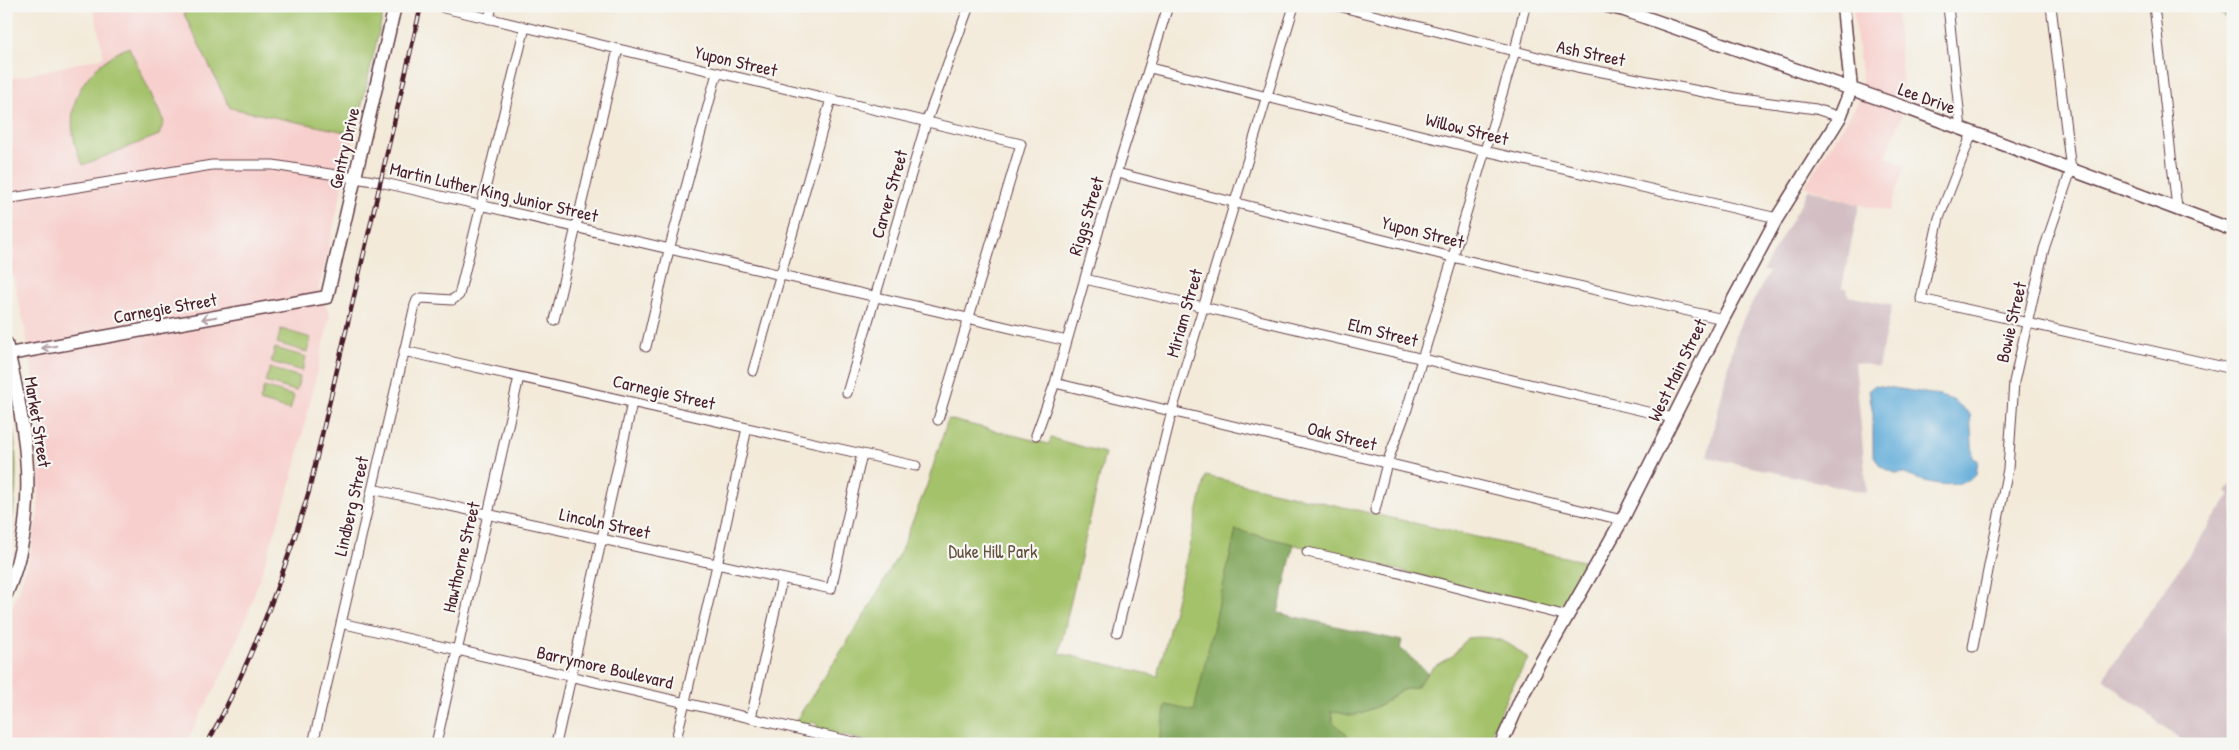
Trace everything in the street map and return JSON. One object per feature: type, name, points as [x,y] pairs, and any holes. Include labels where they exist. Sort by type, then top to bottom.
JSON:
[{"type":"main road","name":"Gentry Drive","points":[[327,297],[395,6]]},
{"type":"main road","name":"Lee Drive","points":[[1607,6],[1624,10],[1850,89],[2233,230]]},
{"type":"main road","name":"West Main Street","points":[[1501,744],[1524,692],[1622,520],[1723,318],[1777,218],[1840,118],[1850,89],[1843,6]]},
{"type":"main road","name":"Carnegie Street","points":[[8,348],[327,297]]},
{"type":"main road","name":"Market Street","points":[[6,594],[26,520],[29,480],[26,442],[8,348]]},
{"type":"street","points":[[489,18],[492,6]]},
{"type":"street","name":"Carver Street","points":[[847,392],[927,120],[969,6]]},
{"type":"street","name":"Riggs Street","points":[[1036,436],[1055,382],[1116,173],[1168,6]]},
{"type":"street","name":"Miriam Street","points":[[1117,632],[1172,411],[1294,6]]},
{"type":"street","name":"Ash Street","points":[[1338,6],[1577,67],[1734,98],[1816,109],[1840,118]]},
{"type":"street","points":[[1375,510],[1387,464],[1422,359],[1515,51],[1525,6]]},
{"type":"street","points":[[1948,6],[1967,131],[1939,218],[1921,300],[2233,369]]},
{"type":"street","name":"Bowie Street","points":[[1973,647],[2008,468],[2014,382],[2050,231],[2071,170],[2052,6]]},
{"type":"street","points":[[2154,6],[2177,208]]},
{"type":"street","name":"Yupon Street","points":[[444,8],[717,73],[927,120],[1021,144],[969,317]]},
{"type":"street","points":[[482,205],[525,27]]},
{"type":"street","points":[[554,320],[618,49]]},
{"type":"street","name":"Willow Street","points":[[1150,68],[1485,151],[1777,218]]},
{"type":"street","points":[[646,347],[669,250],[717,73]]},
{"type":"street","points":[[753,372],[831,99]]},
{"type":"street","name":"Martin Luther King Junior Street","points":[[6,199],[212,165],[273,166],[356,178],[482,205],[1067,341]]},
{"type":"street","name":"Yupon Street","points":[[1116,173],[1452,257],[1723,318]]},
{"type":"street","name":"Lindberg Street","points":[[312,744],[417,300],[422,298],[452,300],[459,295],[482,205]]},
{"type":"street","name":"Elm Street","points":[[1085,278],[1673,418]]},
{"type":"street","points":[[938,420],[969,317]]},
{"type":"street","name":"Carnegie Street","points":[[404,351],[916,466]]},
{"type":"street","name":"Hawthorne Street","points":[[436,744],[519,377]]},
{"type":"street","name":"Oak Street","points":[[1055,382],[1622,520]]},
{"type":"street","points":[[556,744],[632,403]]},
{"type":"street","points":[[675,744],[718,565],[747,428]]},
{"type":"street","name":"Lincoln Street","points":[[372,489],[831,589],[862,454]]},
{"type":"street","points":[[1306,552],[1376,567],[1567,616]]},
{"type":"street","points":[[751,718],[782,579]]},
{"type":"street","name":"Barrymore Boulevard","points":[[341,623],[862,744]]},
{"type":"shaded area","points":[[93,6],[385,6],[319,288],[330,316],[292,480],[246,620],[224,671],[185,744],[6,744],[6,620],[18,592],[31,550],[38,513],[40,421],[25,328],[6,248],[6,80],[104,57]]},
{"type":"shaded area","points":[[1853,6],[1896,6],[1904,99],[1901,117],[1886,157],[1905,165],[1889,211],[1859,205],[1805,186],[1858,102],[1862,81]]},
{"type":"shaded area","points":[[1809,189],[1859,205],[1842,287],[1847,288],[1848,296],[1892,305],[1878,367],[1855,362],[1867,493],[1707,457],[1737,331],[1769,272],[1763,270]]},
{"type":"shaded area","points":[[2233,483],[2233,744],[2186,744],[2103,679],[2230,495],[2226,492]]},
{"type":"green space","points":[[185,6],[385,6],[355,134],[230,108],[184,14]]},
{"type":"green space","points":[[2207,6],[2233,6],[2233,21]]},
{"type":"green space","points":[[129,47],[164,122],[159,135],[83,165],[72,128],[73,111],[77,95],[85,81],[97,68],[111,56]]},
{"type":"green space","points":[[281,329],[311,338],[307,352],[277,343]]},
{"type":"green space","points":[[275,348],[306,357],[302,371],[271,362]]},
{"type":"green space","points":[[270,368],[300,377],[296,391],[265,382]]},
{"type":"green space","points":[[264,387],[294,396],[290,410],[260,401]]},
{"type":"green space","name":"Duke Hill Park","points":[[948,419],[1049,444],[1051,438],[1105,453],[1059,653],[1158,676],[1206,476],[1587,562],[1559,610],[1235,530],[1315,701],[1381,705],[1399,691],[1416,687],[1433,667],[1454,655],[1467,638],[1493,638],[1514,647],[1528,659],[1509,692],[1487,744],[879,744],[818,730],[817,724],[812,722],[808,728],[793,725],[866,613],[901,550],[927,485]]},
{"type":"green space","points":[[6,431],[13,431],[16,476],[12,520],[6,549]]},
{"type":"green space","points":[[1236,530],[1294,544],[1278,613],[1402,641],[1400,648],[1428,673],[1416,687],[1399,691],[1381,705],[1353,716],[1331,711],[1333,722],[1356,744],[1158,744],[1166,705],[1194,711]]},
{"type":"water","points":[[1875,385],[1932,394],[1953,400],[1970,414],[1973,458],[1978,460],[1976,475],[1959,484],[1949,485],[1920,480],[1902,473],[1897,474],[1880,466],[1873,454],[1873,415],[1869,390]]},
{"type":"railway","points":[[207,744],[238,683],[265,620],[309,491],[421,6]]}]
